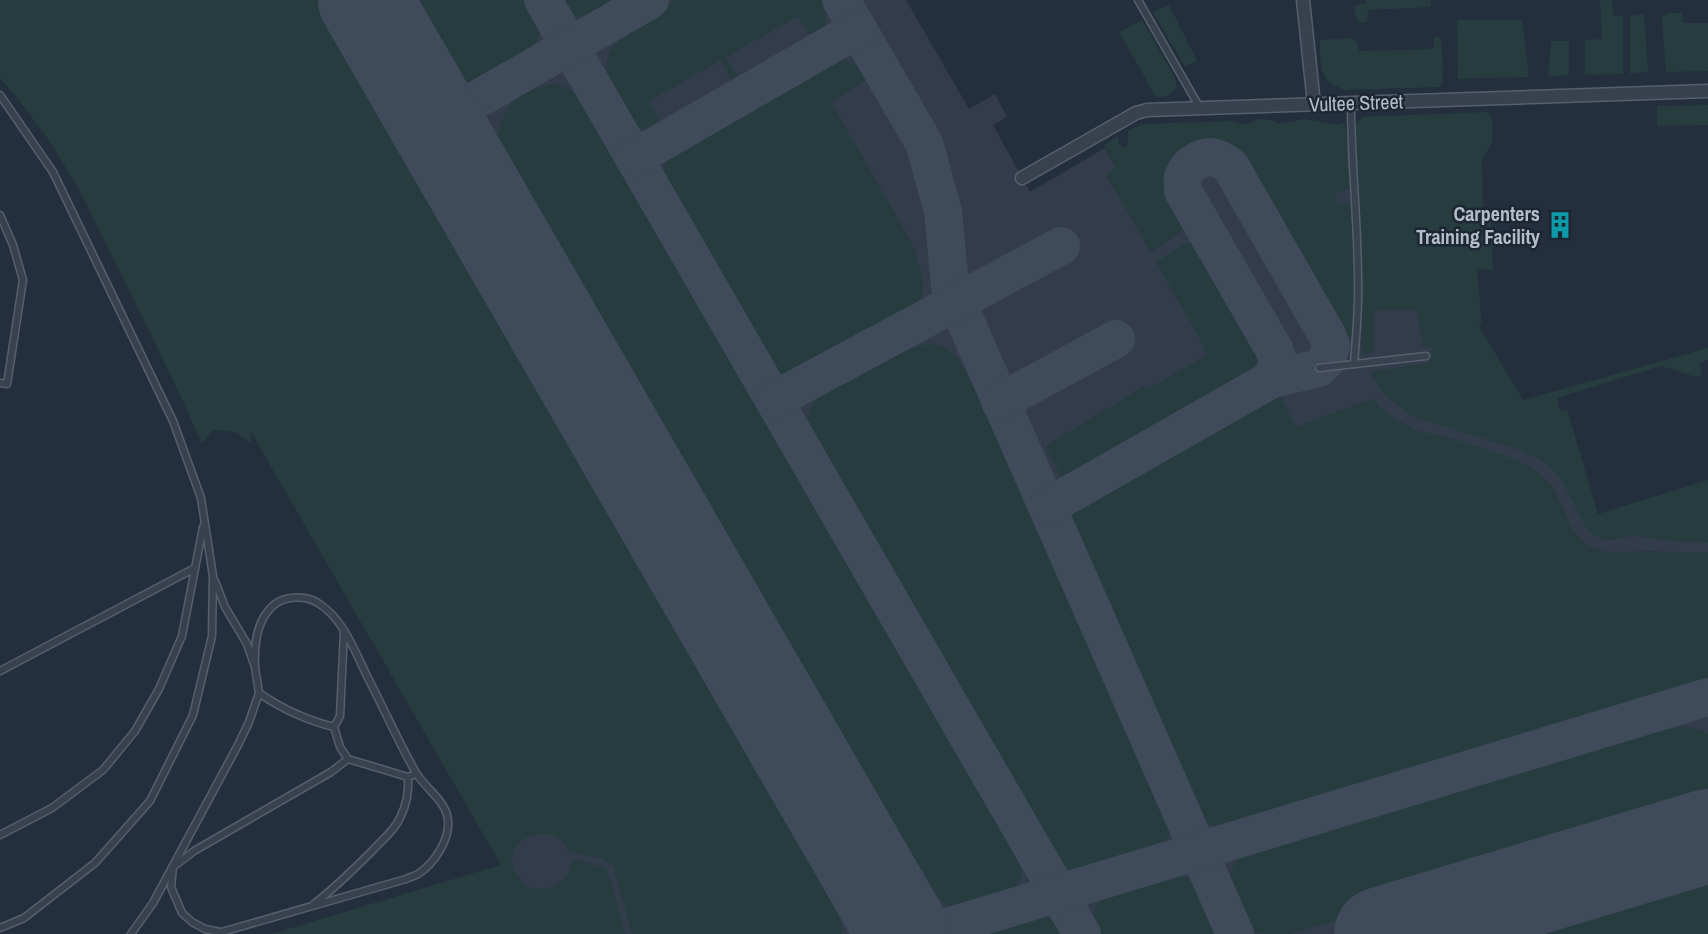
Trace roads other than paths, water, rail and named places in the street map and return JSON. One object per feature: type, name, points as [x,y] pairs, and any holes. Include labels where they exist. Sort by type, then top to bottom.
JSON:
[{"type":"street","points":[[1303,0],[1314,104]]},
{"type":"street","name":"Vultee Street","points":[[1022,178],[1136,113],[1147,110],[1708,91]]},
{"type":"lane","points":[[1138,0],[1200,108]]},
{"type":"lane","points":[[0,95],[53,172],[173,421],[201,498],[213,576],[212,636],[193,716],[150,801],[95,863],[24,918],[0,928]]},
{"type":"lane","points":[[1352,103],[1351,146],[1358,277],[1354,364]]},
{"type":"lane","points":[[0,215],[13,244],[23,280],[7,384],[0,383]]},
{"type":"lane","points":[[1319,368],[1426,356]]},
{"type":"lane","points":[[0,835],[52,808],[103,770],[135,730],[159,689],[182,636],[204,520]]},
{"type":"lane","points":[[0,671],[195,568]]},
{"type":"lane","points":[[213,576],[225,607],[247,644],[255,667]]},
{"type":"lane","points":[[131,934],[153,903],[238,746],[259,693],[255,667],[255,640],[261,623],[275,604],[285,599],[308,598],[319,603],[344,630],[416,774],[444,808],[448,820],[444,842],[430,864],[418,874],[406,879],[218,933],[192,922],[182,913],[171,887],[173,867],[194,851],[331,772],[348,759]]},
{"type":"lane","points":[[344,630],[340,716],[334,727],[340,747],[348,759],[408,777],[416,774]]},
{"type":"lane","points":[[259,693],[280,708],[312,722],[334,727]]},
{"type":"lane","points":[[310,907],[344,878],[400,819],[408,792],[408,777]]},
{"type":"place","name":"Carpenters Training Facility","points":[[1560,225]]}]
